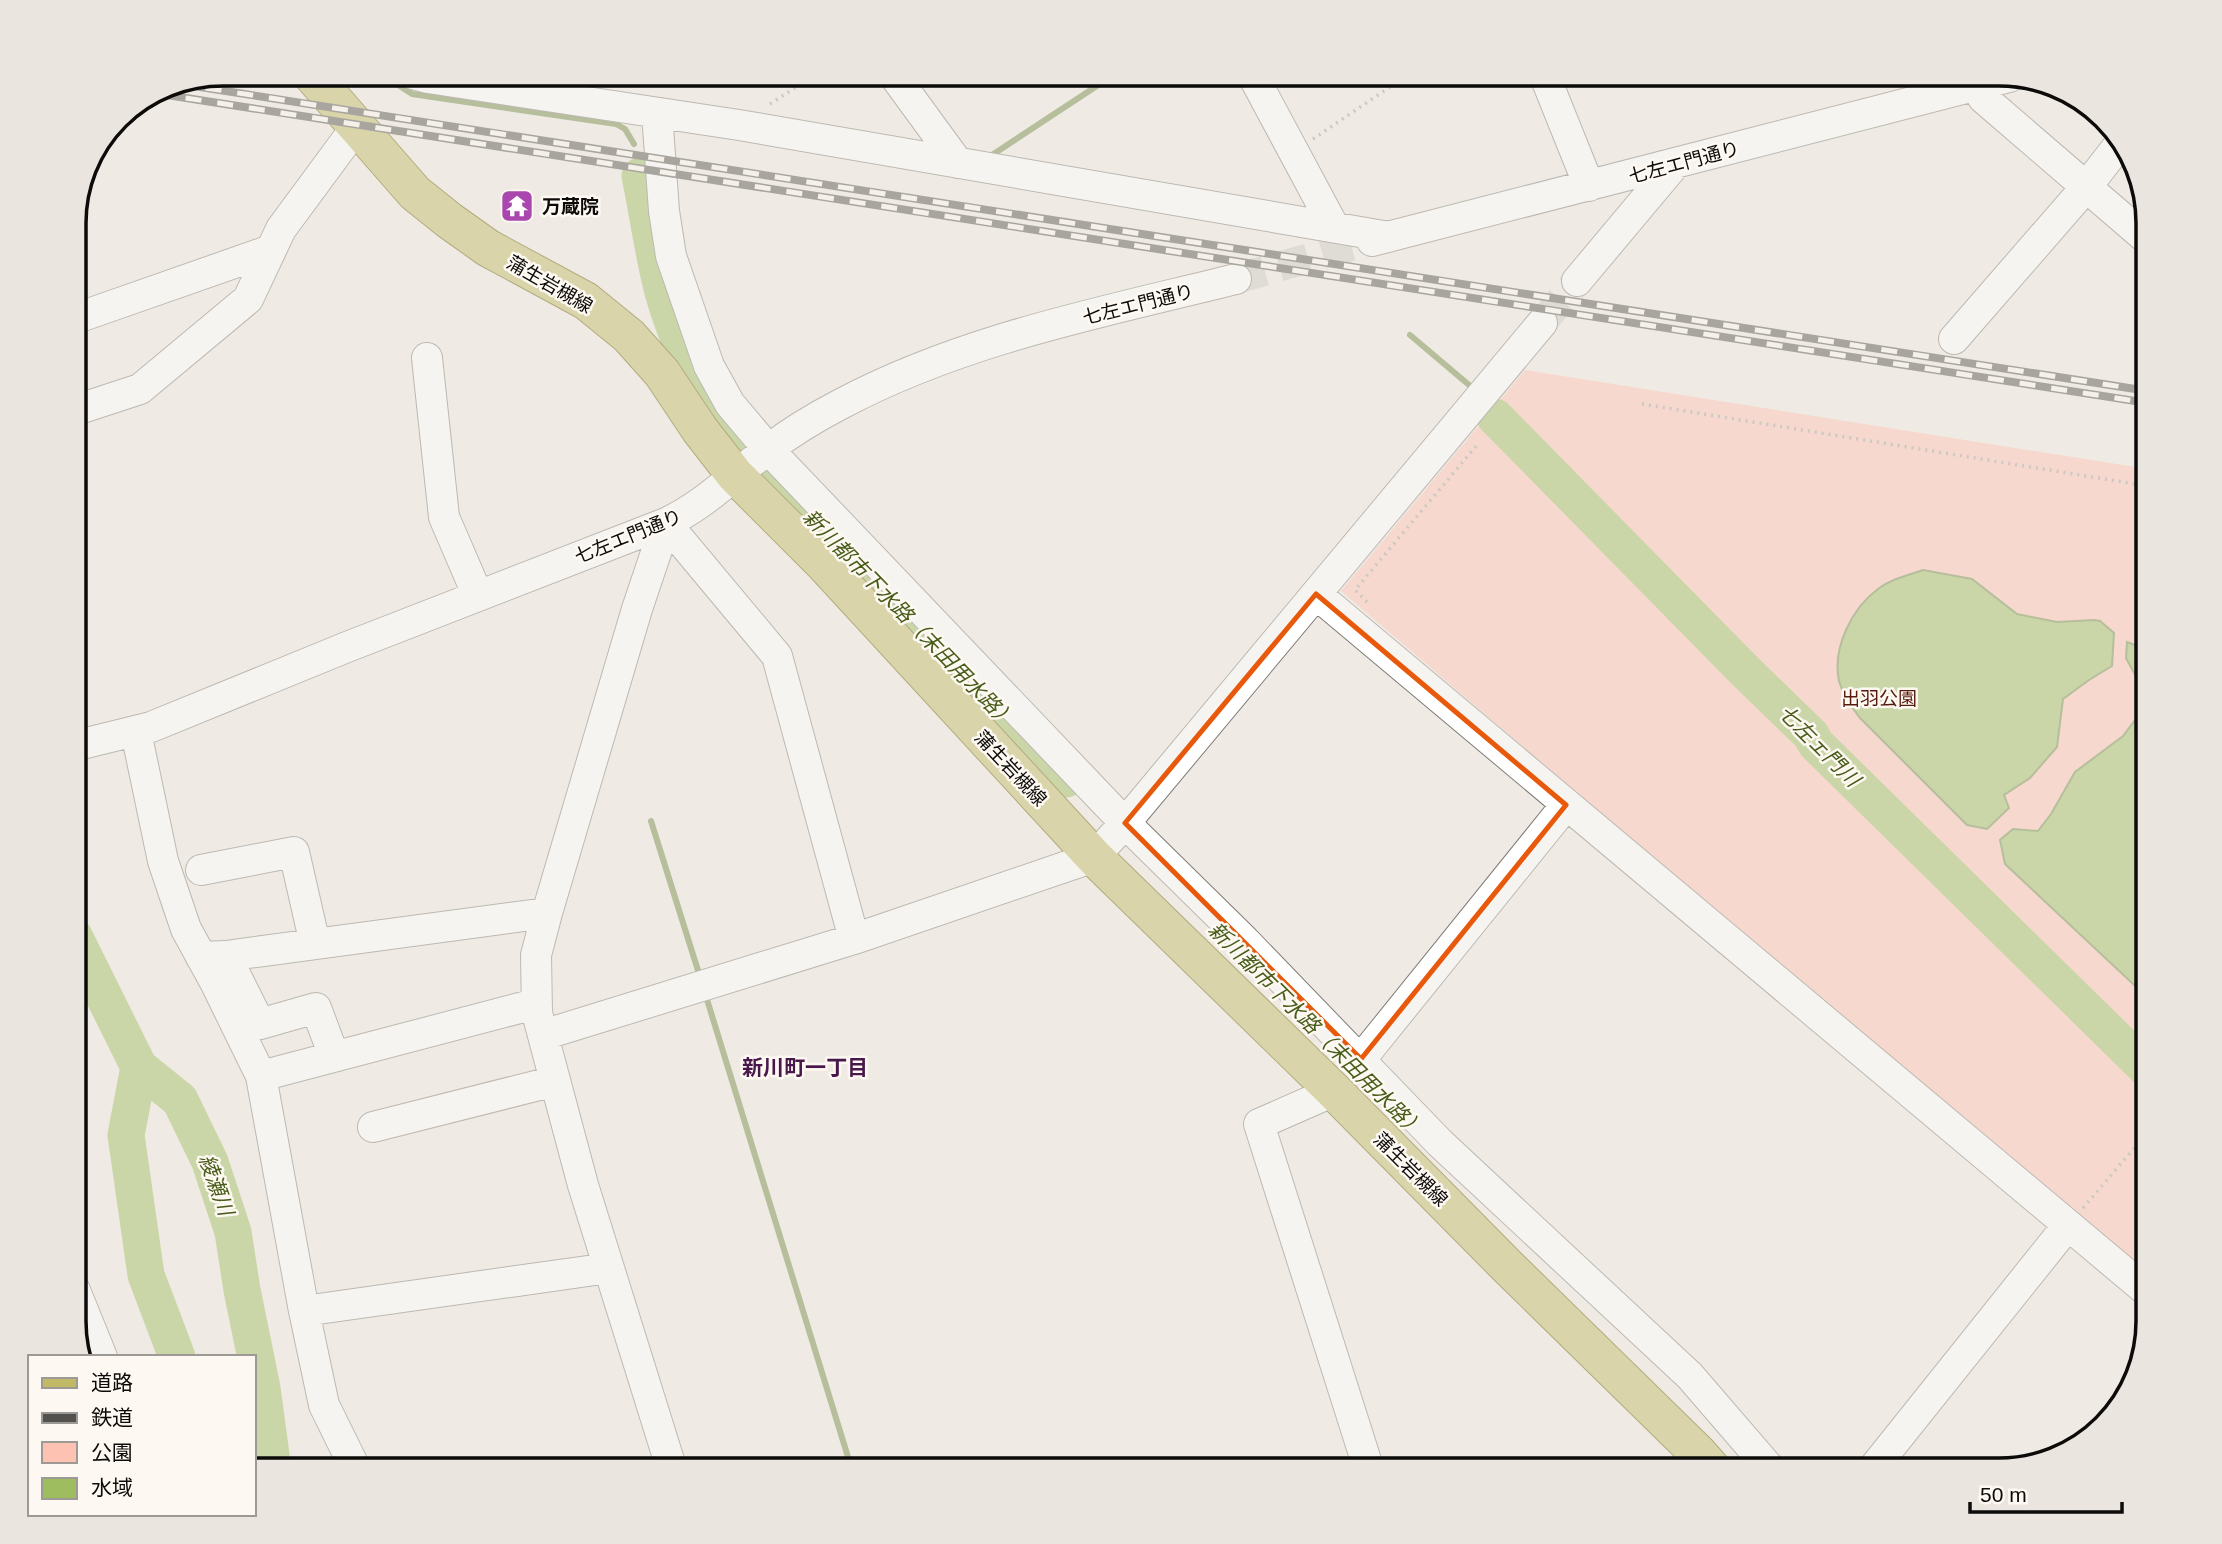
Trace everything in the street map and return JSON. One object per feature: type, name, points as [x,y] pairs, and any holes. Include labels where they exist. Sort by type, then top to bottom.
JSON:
[{"type":"main road","name":"蒲生岩槻線","points":[[322,86],[415,193],[488,248],[586,301],[629,337],[663,373],[700,430],[736,475],[824,564],[1094,858],[1334,1091],[1703,1458]]},
{"type":"street","points":[[480,86],[739,125],[1346,236]]},
{"type":"street","points":[[902,86],[958,163]]},
{"type":"street","points":[[1258,86],[1294,152],[1346,236]]},
{"type":"street","points":[[1549,86],[1589,186]]},
{"type":"street","name":"七左エ門通り","points":[[1346,236],[1389,237],[1970,86]]},
{"type":"street","points":[[1992,86],[1983,98],[2136,229]]},
{"type":"street","points":[[657,113],[664,211],[671,256],[709,366],[730,404],[768,449],[1125,823],[1361,1059],[1440,1143],[1690,1376],[1760,1458]]},
{"type":"street","points":[[86,405],[140,389],[248,299],[281,229],[357,126]]},
{"type":"street","points":[[1954,339],[2115,150]]},
{"type":"street","points":[[1577,281],[1675,164]]},
{"type":"street","points":[[86,315],[271,250]]},
{"type":"street","name":"七左エ門通り","points":[[86,743],[130,733],[666,523],[701,504],[768,449],[840,404],[875,387],[969,350],[1062,323],[1236,279]]},
{"type":"street","points":[[261,1076],[334,1056],[538,1018],[854,939],[1094,858],[1542,323]]},
{"type":"street","points":[[427,358],[444,517],[478,596]]},
{"type":"street","points":[[666,523],[637,609],[536,955],[538,1018],[583,1185],[668,1458]]},
{"type":"street","points":[[666,523],[777,656],[854,939]]},
{"type":"street","points":[[1316,594],[2136,1282]]},
{"type":"street","points":[[130,733],[163,861],[186,929],[214,956],[260,1024],[316,1009],[334,1056]]},
{"type":"street","points":[[1361,1059],[1566,805]]},
{"type":"street","points":[[201,870],[294,852],[315,944]]},
{"type":"street","points":[[214,956],[547,913]]},
{"type":"street","points":[[214,956],[261,1076],[324,1405],[350,1458]]},
{"type":"street","points":[[373,1127],[555,1081]]},
{"type":"street","points":[[1334,1091],[1259,1124],[1365,1458]]},
{"type":"street","points":[[1882,1458],[2068,1225]]},
{"type":"street","points":[[304,1311],[609,1268]]},
{"type":"street","points":[[86,1318],[101,1355]]},
{"type":"path","points":[[739,125],[798,86]]},
{"type":"path","points":[[1294,152],[1391,86]]},
{"type":"path","points":[[1642,404],[2136,484]]},
{"type":"path","points":[[1371,606],[1356,590],[1476,445]]},
{"type":"path","points":[[2068,1225],[2136,1146]]},
{"type":"highlighted area","points":[[1316,594],[1566,805],[1361,1059],[1125,823]]},
{"type":"green space","name":"出羽公園","points":[[1525,370],[2136,467],[2136,1271],[1341,591]]},
{"type":"water","points":[[1923,570],[1972,579],[2017,614],[2057,622],[2100,621],[2114,633],[2112,666],[2063,699],[2057,747],[2030,778],[2004,795],[2009,808],[1987,829],[1967,825],[1860,718],[1845,696],[1839,681],[1838,655],[1841,642],[1860,607],[1883,586]]},
{"type":"water","points":[[2127,642],[2136,645],[2136,676],[2126,658]]},
{"type":"water","points":[[2136,719],[2136,987],[2005,864],[2000,840],[2013,829],[2038,831],[2075,772],[2123,736]]},
{"type":"waterway","name":"新川都市下水路（末田用水路）","points":[[400,86],[412,94],[616,124],[625,129],[634,144]]},
{"type":"waterway","points":[[576,86],[580,89]]},
{"type":"waterway","points":[[989,157],[1097,86]]},
{"type":"waterway","name":"新川都市下水路（末田用水路）","points":[[640,176],[659,278],[676,332],[717,415],[743,448]]},
{"type":"waterway","points":[[1410,335],[1475,390]]},
{"type":"waterway","points":[[1486,404],[1495,417]]},
{"type":"waterway","name":"七左ェ門川","points":[[1495,417],[1811,735],[1816,744],[2136,1058]]},
{"type":"waterway","name":"新川都市下水路（末田用水路）","points":[[764,471],[849,556],[1011,729],[1066,779]]},
{"type":"waterway","points":[[651,821],[701,980]]},
{"type":"waterway","name":"綾瀬川","points":[[86,960],[139,1067],[180,1100],[210,1162],[233,1232],[255,1355]]},
{"type":"waterway","points":[[705,993],[848,1458]]},
{"type":"waterway","points":[[139,1067],[126,1135],[146,1275],[176,1355]]},
{"type":"waterway","name":"綾瀬川","points":[[256,1359],[271,1458]]},
{"type":"tunnel","points":[[1236,279],[1358,244]]},
{"type":"tunnel","points":[[1542,323],[1577,281]]},
{"type":"railway","points":[[202,87],[2136,389]]},
{"type":"railway","points":[[172,96],[2136,401]]},
{"type":"place","name":"万蔵院","points":[[517,206]]},
{"type":"district","name":"新川町一丁目","points":[[805,1068]]}]
